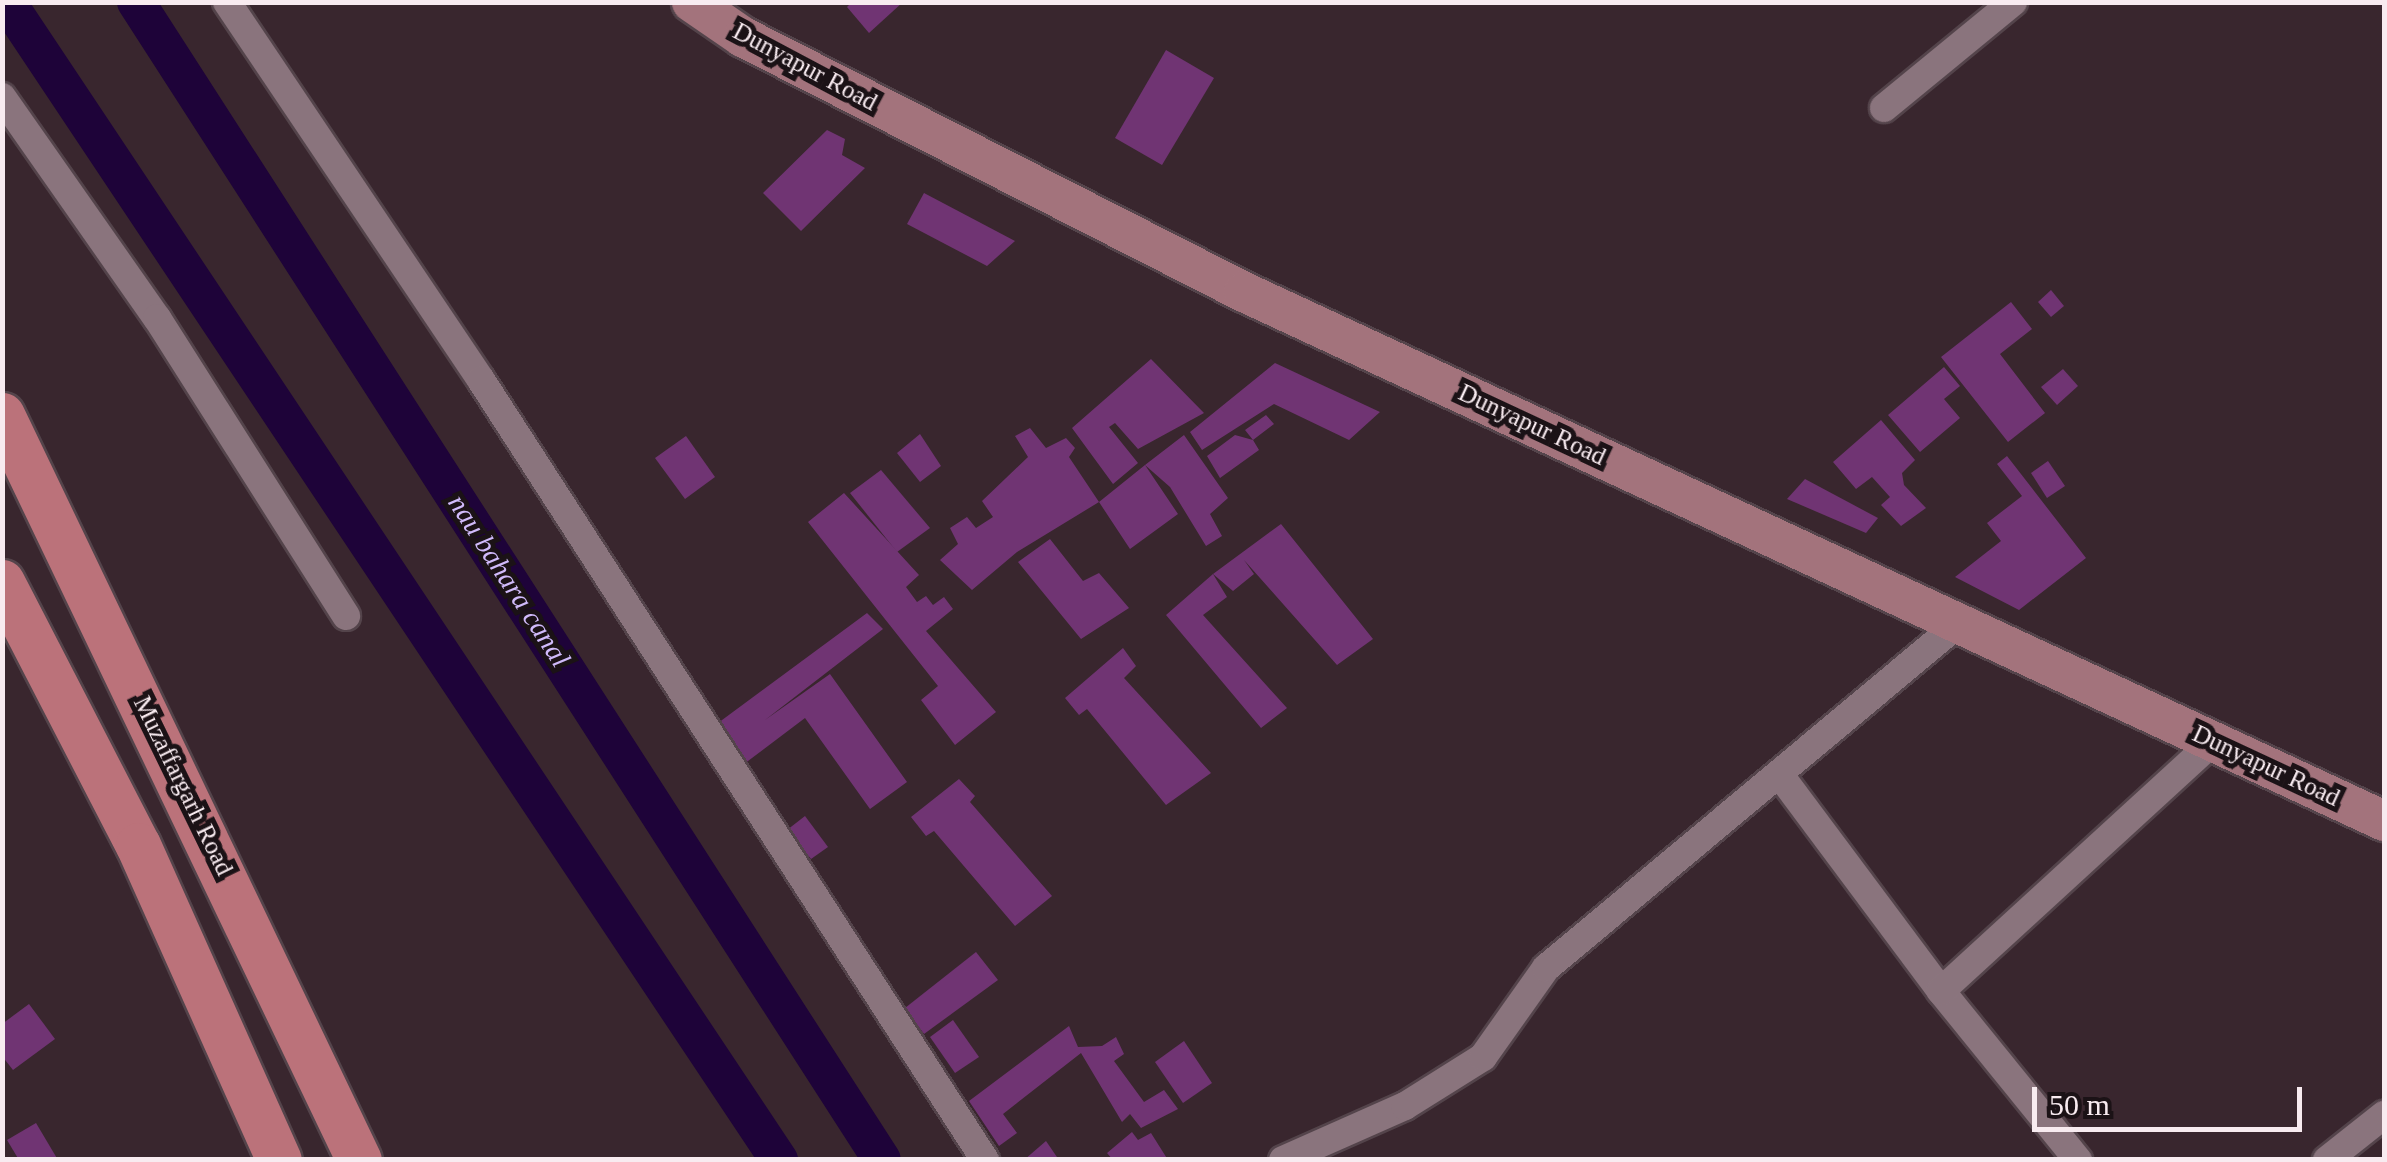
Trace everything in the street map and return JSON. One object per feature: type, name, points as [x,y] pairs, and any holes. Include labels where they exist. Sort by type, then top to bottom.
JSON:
[{"type":"main road","name":"Dunyapur Road","points":[[692,2],[743,38],[1244,292],[2384,822]]},
{"type":"main road","name":"Muzaffargarh Road","points":[[2,415],[359,1160]]},
{"type":"main road","points":[[2,582],[138,845],[278,1160]]},
{"type":"main road","points":[[209,1008],[274,976]]},
{"type":"street","points":[[227,2],[480,380],[985,1160]]},
{"type":"street","points":[[1966,2],[1983,26]]},
{"type":"street","points":[[1884,108],[2013,2]]},
{"type":"street","points":[[2,97],[156,318],[346,616]]},
{"type":"street","points":[[1283,1160],[1404,1106],[1483,1057],[1546,968],[1959,623]]},
{"type":"street","points":[[1942,991],[2213,742]]},
{"type":"street","points":[[1780,775],[1942,991],[2078,1160]]},
{"type":"street","points":[[2328,1160],[2384,1115]]},
{"type":"building","points":[[852,2],[903,2],[869,33],[847,7]]},
{"type":"building","points":[[1166,50],[1214,78],[1162,165],[1115,138]]},
{"type":"building","points":[[827,130],[845,139],[842,155],[865,168],[801,231],[763,193]]},
{"type":"building","points":[[924,193],[1015,241],[987,266],[907,224]]},
{"type":"building","points":[[2051,290],[2064,306],[2051,317],[2038,302]]},
{"type":"building","points":[[2011,302],[2032,329],[2000,354],[2045,413],[2008,442],[1941,357]]},
{"type":"building","points":[[1151,359],[1204,413],[1138,449],[1115,423],[1109,427],[1138,463],[1113,484],[1072,428]]},
{"type":"building","points":[[1275,363],[1380,412],[1349,440],[1274,404],[1202,450],[1190,432]]},
{"type":"building","points":[[1944,367],[1960,386],[1944,399],[1960,418],[1920,452],[1888,415]]},
{"type":"building","points":[[2063,369],[2078,386],[2057,405],[2041,387]]},
{"type":"building","points":[[1266,415],[1274,424],[1253,440],[1245,430]]},
{"type":"building","points":[[1881,420],[1915,460],[1902,473],[1904,485],[1926,508],[1901,526],[1881,505],[1890,497],[1872,477],[1856,489],[1833,462]]},
{"type":"building","points":[[1030,428],[1046,448],[1066,438],[1075,448],[1069,457],[1099,502],[1017,552],[972,590],[940,560],[958,544],[950,528],[967,517],[976,528],[993,517],[982,501],[1028,457],[1015,436]]},
{"type":"building","points":[[920,434],[941,466],[920,482],[897,453]]},
{"type":"building","points":[[1184,435],[1228,498],[1210,514],[1222,536],[1206,546],[1170,487],[1145,465]]},
{"type":"building","points":[[1235,435],[1253,440],[1259,450],[1220,478],[1207,456]]},
{"type":"building","points":[[686,436],[715,477],[685,499],[655,458]]},
{"type":"building","points":[[2007,456],[2086,558],[2019,610],[1955,577],[2001,541],[1987,523],[2022,496],[1997,464]]},
{"type":"building","points":[[2048,461],[2065,486],[2047,498],[2031,473]]},
{"type":"building","points":[[1145,465],[1178,514],[1130,549],[1099,502]]},
{"type":"building","points":[[881,470],[930,528],[897,552],[850,493]]},
{"type":"building","points":[[1805,479],[1878,518],[1866,533],[1787,499]]},
{"type":"building","points":[[844,493],[919,575],[906,587],[917,602],[926,596],[933,605],[944,597],[953,609],[926,631],[996,712],[955,745],[921,700],[938,686],[808,522]]},
{"type":"building","points":[[1281,524],[1373,639],[1337,665],[1244,560],[1254,574],[1233,591],[1213,574]]},
{"type":"building","points":[[1050,539],[1083,581],[1099,573],[1129,608],[1081,639],[1018,562]]},
{"type":"building","points":[[1213,574],[1227,597],[1203,615],[1287,708],[1261,728],[1166,615]]},
{"type":"building","points":[[867,613],[883,629],[765,720],[830,674],[907,782],[870,809],[805,718],[744,764],[718,723]]},
{"type":"building","points":[[1123,648],[1136,666],[1124,678],[1211,773],[1166,805],[1087,709],[1079,715],[1065,698]]},
{"type":"building","points":[[959,779],[975,796],[970,802],[1052,896],[1015,926],[934,831],[926,836],[911,817]]},
{"type":"building","points":[[805,816],[828,847],[811,859],[787,830]]},
{"type":"building","points":[[976,952],[998,980],[924,1034],[905,1008]]},
{"type":"building","points":[[29,1004],[55,1039],[13,1070],[2,1056],[2,1024]]},
{"type":"building","points":[[953,1020],[979,1057],[955,1073],[930,1037]]},
{"type":"building","points":[[1069,1026],[1078,1047],[1102,1046],[1116,1037],[1124,1054],[1114,1061],[1144,1102],[1164,1090],[1178,1109],[1141,1128],[1130,1114],[1122,1122],[1081,1053],[1003,1114],[1017,1133],[999,1146],[969,1101]]},
{"type":"building","points":[[1184,1041],[1212,1083],[1183,1103],[1155,1062]]},
{"type":"building","points":[[36,1123],[58,1160],[19,1160],[7,1140]]},
{"type":"building","points":[[1132,1132],[1138,1140],[1151,1133],[1168,1160],[1113,1160],[1107,1153]]},
{"type":"building","points":[[1046,1141],[1059,1160],[1024,1160]]},
{"type":"waterway","points":[[7,2],[779,1160]]},
{"type":"waterway","name":"nau bahara canal","points":[[136,2],[882,1160]]}]
